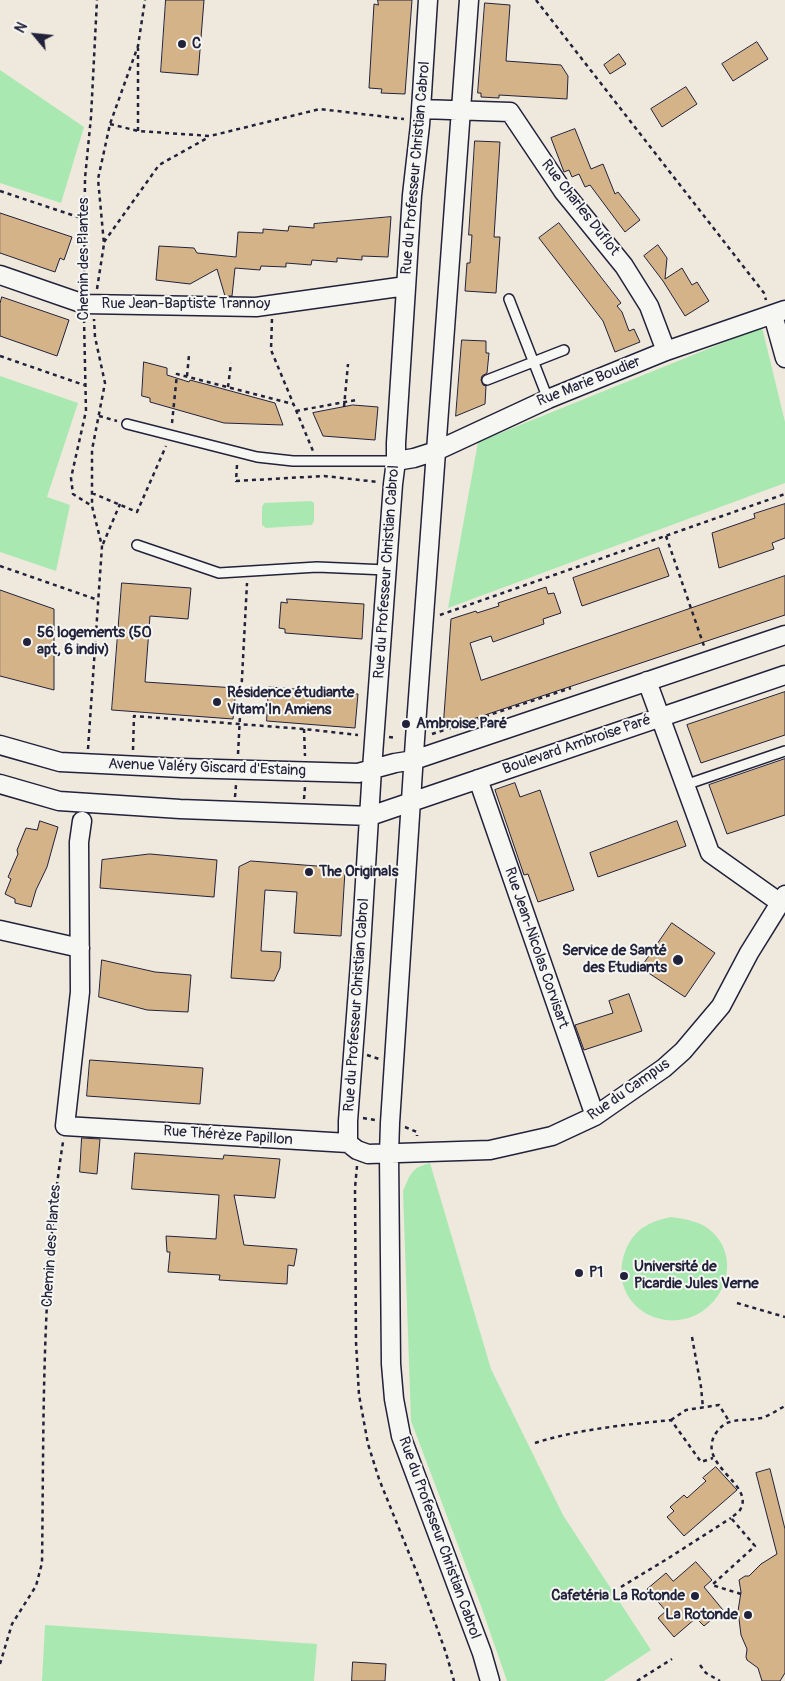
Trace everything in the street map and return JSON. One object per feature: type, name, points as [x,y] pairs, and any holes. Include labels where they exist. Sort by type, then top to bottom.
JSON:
[{"type":"street","name":"Rue du Professeur Christian Cabrol","points":[[348,1143],[372,769],[396,461],[412,195],[421,114],[428,0]]},
{"type":"street","name":"Rue du Professeur Christian Cabrol","points":[[469,0],[414,760],[389,1154],[391,1364],[394,1399],[401,1436],[482,1653],[490,1681]]},
{"type":"street","points":[[421,114],[461,110]]},
{"type":"street","name":"Rue Charles Duflot","points":[[461,110],[510,112],[563,191],[624,266],[649,306],[666,351]]},
{"type":"street","name":"Rue Jean-Baptiste Trannoy","points":[[0,275],[89,304],[256,308],[406,286]]},
{"type":"street","points":[[779,312],[785,358]]},
{"type":"street","name":"Rue Marie Boudier","points":[[396,461],[408,460],[436,451],[548,399],[666,351],[779,312]]},
{"type":"street","points":[[414,760],[785,635]]},
{"type":"street","name":"Boulevard Ambroise Paré","points":[[370,816],[785,675]]},
{"type":"street","points":[[647,682],[710,853],[782,898]]},
{"type":"street","name":"Avenue Valéry Giscard d'Estaing","points":[[0,745],[60,762],[238,770],[358,773],[414,760]]},
{"type":"street","name":"Rue Jean-Nicolas Corvisart","points":[[478,779],[595,1116]]},
{"type":"street","points":[[0,784],[59,801],[130,806],[370,816]]},
{"type":"street","points":[[65,1126],[80,992],[79,842],[82,820]]},
{"type":"street","name":"Rue du Campus","points":[[389,1154],[490,1150],[552,1136],[595,1116],[664,1068],[683,1051],[721,1006],[748,953],[782,898]]},
{"type":"street","points":[[0,930],[80,948]]},
{"type":"street","name":"Rue Thérèze Papillon","points":[[65,1126],[348,1143],[357,1150],[368,1154],[389,1154]]},
{"type":"lane","points":[[509,299],[548,399]]},
{"type":"lane","points":[[488,380],[564,350]]},
{"type":"lane","points":[[127,424],[257,457],[317,462],[396,461]]},
{"type":"lane","points":[[137,545],[220,573],[317,567],[387,570]]},
{"type":"lane","points":[[685,784],[785,751]]},
{"type":"path","name":"Chemin des Plantes","points":[[92,506],[73,494],[71,478],[86,411],[85,385],[89,304],[84,219],[97,0]]},
{"type":"path","name":"Chemin des Plantes","points":[[88,751],[102,546],[92,506],[92,450],[106,383],[89,304],[104,244],[98,179],[110,124],[138,46],[145,0]]},
{"type":"path","points":[[536,0],[779,312]]},
{"type":"path","points":[[138,46],[138,131]]},
{"type":"path","points":[[104,244],[159,165],[210,136],[320,109],[406,120],[421,114]]},
{"type":"path","points":[[110,124],[138,131],[210,136]]},
{"type":"path","points":[[0,191],[84,219]]},
{"type":"path","points":[[273,305],[271,350],[317,462],[316,476]]},
{"type":"path","points":[[187,376],[189,355]]},
{"type":"path","points":[[0,357],[85,385]]},
{"type":"path","points":[[228,387],[232,363]]},
{"type":"path","points":[[344,407],[348,364]]},
{"type":"path","points":[[170,435],[177,374],[293,404]]},
{"type":"path","points":[[296,411],[356,400]]},
{"type":"path","points":[[99,416],[127,424]]},
{"type":"path","points":[[92,493],[137,512],[167,444]]},
{"type":"path","points":[[440,615],[785,494]]},
{"type":"path","points":[[102,546],[120,504]]},
{"type":"path","points":[[666,536],[704,646]]},
{"type":"path","points":[[0,566],[98,600]]},
{"type":"path","points":[[234,811],[238,770],[248,571]]},
{"type":"path","points":[[132,766],[134,716],[360,735]]},
{"type":"path","name":"Chemin des Plantes","points":[[0,1664],[12,1624],[36,1586],[42,1563],[47,1283],[55,1191],[65,1126]]},
{"type":"path","points":[[737,1303],[785,1317]]},
{"type":"path","points":[[692,1337],[703,1408]]},
{"type":"path","points":[[535,1443],[562,1434],[671,1420],[686,1410],[719,1406],[729,1421]]},
{"type":"path","points":[[621,1587],[668,1559],[731,1518],[740,1510],[743,1499],[738,1489],[713,1458],[711,1446],[715,1434],[729,1421],[746,1421],[762,1418],[785,1406]]},
{"type":"path","points":[[671,1420],[701,1462],[713,1458]]},
{"type":"path","points":[[731,1518],[755,1546],[712,1584],[741,1594]]},
{"type":"path","points":[[637,1681],[672,1659]]},
{"type":"path","points":[[700,1665],[706,1672],[720,1681]]},
{"type":"green space","points":[[0,70],[84,127],[61,203],[0,183]]},
{"type":"green space","points":[[762,327],[785,422],[785,483],[448,608],[478,442]]},
{"type":"green space","points":[[0,376],[78,403],[47,497],[70,505],[56,571],[0,552]]},
{"type":"green space","points":[[311,501],[314,503],[314,521],[312,525],[266,528],[262,525],[262,507],[264,503]]},
{"type":"green space","points":[[430,1163],[491,1369],[563,1515],[651,1650],[604,1681],[507,1681],[481,1606],[411,1421],[403,1191],[412,1172]]},
{"type":"green space","points":[[671,1217],[697,1222],[710,1230],[722,1245],[727,1262],[727,1271],[722,1289],[702,1312],[684,1319],[666,1320],[649,1315],[635,1305],[625,1291],[621,1273],[625,1252],[637,1232],[655,1221]]},
{"type":"green space","points":[[45,1625],[317,1644],[314,1681],[42,1681]]},
{"type":"building","name":"C","points":[[166,0],[204,0],[198,75],[161,72]]},
{"type":"building","points":[[378,0],[412,0],[405,94],[381,93],[382,89],[369,88],[374,4],[378,5]]},
{"type":"building","points":[[485,3],[510,5],[506,61],[561,65],[568,76],[567,99],[499,95],[499,98],[481,97],[481,93],[478,93]]},
{"type":"building","points":[[757,42],[768,59],[733,81],[722,64]]},
{"type":"building","points":[[619,54],[626,64],[610,74],[604,65]]},
{"type":"building","points":[[686,87],[697,104],[662,127],[651,109]]},
{"type":"building","points":[[575,129],[591,169],[603,164],[615,194],[618,192],[640,220],[625,232],[590,185],[585,187],[579,174],[572,177],[569,170],[564,172],[551,138]]},
{"type":"building","points":[[475,141],[500,142],[494,237],[500,237],[496,293],[465,291],[472,235],[469,235]]},
{"type":"building","points":[[0,213],[72,237],[64,260],[60,258],[55,272],[0,253]]},
{"type":"building","points":[[391,217],[388,257],[362,256],[362,260],[337,258],[337,262],[312,260],[311,265],[286,263],[286,267],[261,266],[260,270],[235,268],[232,296],[225,296],[217,269],[190,284],[156,280],[159,246],[194,248],[197,253],[236,257],[238,232],[263,233],[263,229],[288,231],[289,226],[314,228],[314,224]]},
{"type":"building","points":[[559,223],[621,303],[617,306],[622,312],[629,331],[634,329],[640,342],[615,352],[603,321],[539,238]]},
{"type":"building","points":[[658,245],[667,258],[665,279],[682,268],[692,285],[697,282],[709,301],[685,316],[663,281],[644,256]]},
{"type":"building","points":[[2,297],[69,320],[57,356],[0,336],[0,304]]},
{"type":"building","points":[[462,340],[486,341],[486,353],[489,353],[487,373],[482,376],[481,380],[483,385],[486,386],[485,404],[456,416]]},
{"type":"building","points":[[144,362],[167,368],[167,375],[189,382],[190,380],[275,403],[283,425],[224,423],[150,402],[150,398],[142,396]]},
{"type":"building","points":[[353,405],[378,407],[375,440],[323,436],[313,413]]},
{"type":"building","points":[[785,504],[785,538],[772,543],[774,549],[719,568],[712,533],[755,518],[754,514]]},
{"type":"building","points":[[659,548],[669,576],[582,606],[573,578]]},
{"type":"building","points":[[785,576],[785,615],[443,729],[451,619],[499,606],[498,603],[546,587],[548,594],[554,593],[561,613],[543,619],[544,624],[493,642],[491,636],[470,643],[481,680]]},
{"type":"building","points":[[122,583],[191,588],[188,619],[150,616],[145,682],[236,688],[233,719],[112,710]]},
{"type":"building","name":"56 logements (50 apt, 6 indiv)","points":[[0,590],[54,609],[54,690],[0,676]]},
{"type":"building","points":[[287,599],[364,604],[362,639],[285,633],[285,629],[279,628],[281,602],[287,603]]},
{"type":"building","points":[[269,687],[358,694],[355,728],[267,721]]},
{"type":"building","points":[[785,692],[785,735],[701,763],[687,725]]},
{"type":"building","points":[[785,759],[785,815],[727,834],[709,785]]},
{"type":"building","points":[[515,783],[520,797],[540,790],[574,890],[538,902],[528,874],[524,875],[495,790]]},
{"type":"building","points":[[40,821],[58,827],[47,867],[36,890],[31,907],[15,903],[15,899],[5,894],[11,879],[8,877],[26,828],[37,830]]},
{"type":"building","points":[[677,821],[686,846],[598,877],[590,853]]},
{"type":"building","points":[[150,854],[217,860],[214,897],[100,888],[102,860]]},
{"type":"building","points":[[251,861],[330,867],[345,871],[341,936],[294,933],[297,892],[265,890],[261,951],[281,952],[280,968],[274,981],[231,978],[239,867]]},
{"type":"building","name":"Service de Santé des Etudiants","points":[[672,923],[715,953],[685,997],[641,968]]},
{"type":"building","points":[[102,960],[155,972],[191,975],[188,1012],[147,1010],[99,997]]},
{"type":"building","points":[[629,994],[642,1031],[584,1050],[575,1025],[613,1013],[609,1001]]},
{"type":"building","points":[[90,1060],[203,1068],[200,1104],[87,1096]]},
{"type":"building","points":[[82,1138],[100,1139],[97,1174],[80,1172]]},
{"type":"building","points":[[135,1153],[223,1159],[224,1155],[280,1159],[275,1198],[234,1195],[244,1245],[297,1249],[294,1266],[288,1265],[287,1284],[219,1280],[220,1275],[168,1272],[170,1252],[167,1252],[166,1236],[216,1239],[219,1195],[132,1189]]},
{"type":"building","points":[[716,1467],[737,1490],[684,1536],[667,1517],[674,1511],[670,1507],[684,1495],[687,1498],[706,1481],[703,1478]]},
{"type":"building","points":[[770,1469],[785,1529],[785,1673],[780,1681],[762,1681],[758,1668],[747,1660],[747,1649],[741,1635],[738,1611],[741,1592],[739,1580],[749,1576],[761,1564],[777,1554],[756,1473]]},
{"type":"building","points":[[696,1562],[712,1580],[704,1587],[723,1610],[704,1626],[696,1618],[674,1637],[658,1618],[666,1611],[647,1589],[666,1573],[673,1581]]},
{"type":"building","points":[[353,1662],[386,1664],[385,1681],[352,1681]]},
{"type":"place","name":"C","points":[[182,44]]},
{"type":"place","name":"56 logements (50 apt, 6 indiv)","points":[[27,642]]},
{"type":"place","name":"Résidence étudiante Vitam'In Amiens","points":[[217,702]]},
{"type":"place","name":"Ambroise Paré","points":[[406,724]]},
{"type":"place","name":"The Originals","points":[[309,872]]},
{"type":"place","name":"Service de Santé des Etudiants","points":[[678,960]]},
{"type":"place","name":"P1","points":[[579,1273]]},
{"type":"place","name":"Université de Picardie Jules Verne","points":[[624,1276]]},
{"type":"place","name":"Cafetéria La Rotonde","points":[[695,1596]]},
{"type":"place","name":"La Rotonde","points":[[748,1615]]}]
